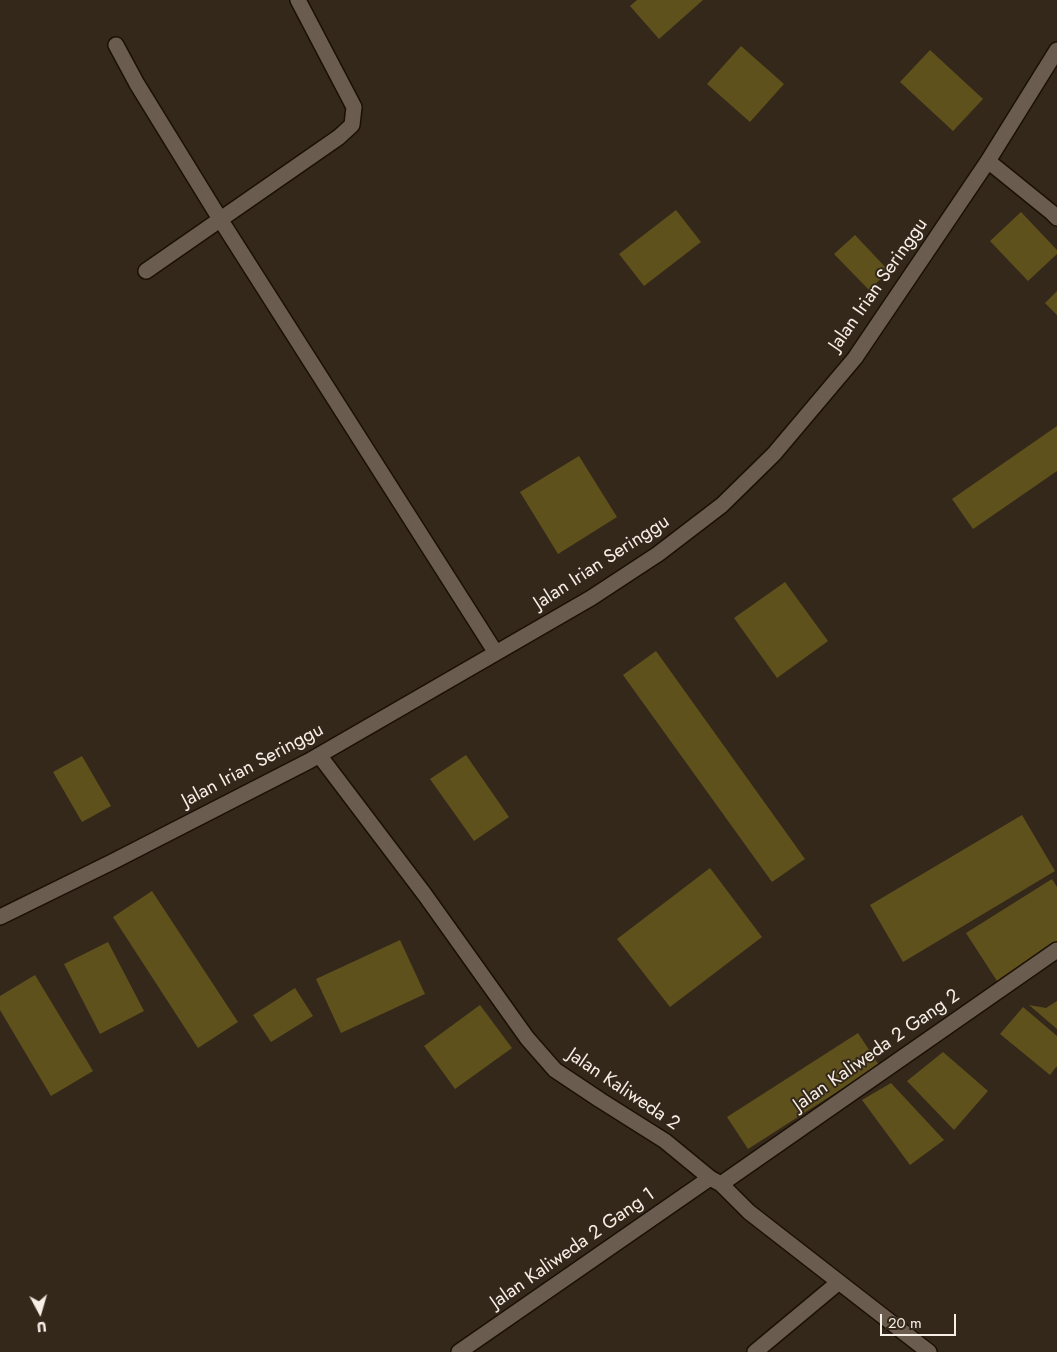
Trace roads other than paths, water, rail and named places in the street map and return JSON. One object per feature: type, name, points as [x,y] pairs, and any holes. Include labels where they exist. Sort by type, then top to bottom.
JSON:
[{"type":"street","points":[[146,271],[339,137],[352,125],[354,107],[298,0]]},
{"type":"street","points":[[116,45],[137,84],[220,219],[496,653]]},
{"type":"street","name":"Jalan Irian Seringgu","points":[[0,917],[301,766],[591,598],[658,554],[722,505],[774,454],[855,358],[988,161],[1057,50]]},
{"type":"street","points":[[988,161],[1057,218]]},
{"type":"street","name":"Jalan Kaliweda 2","points":[[319,755],[425,895],[527,1038],[555,1070],[665,1141],[750,1212],[929,1352]]},
{"type":"street","name":"Jalan Kaliweda 2 Gang 2","points":[[715,1181],[1057,950]]},
{"type":"street","name":"Jalan Kaliweda 2 Gang 1","points":[[459,1352],[715,1181]]},
{"type":"street","points":[[755,1352],[839,1282]]}]
